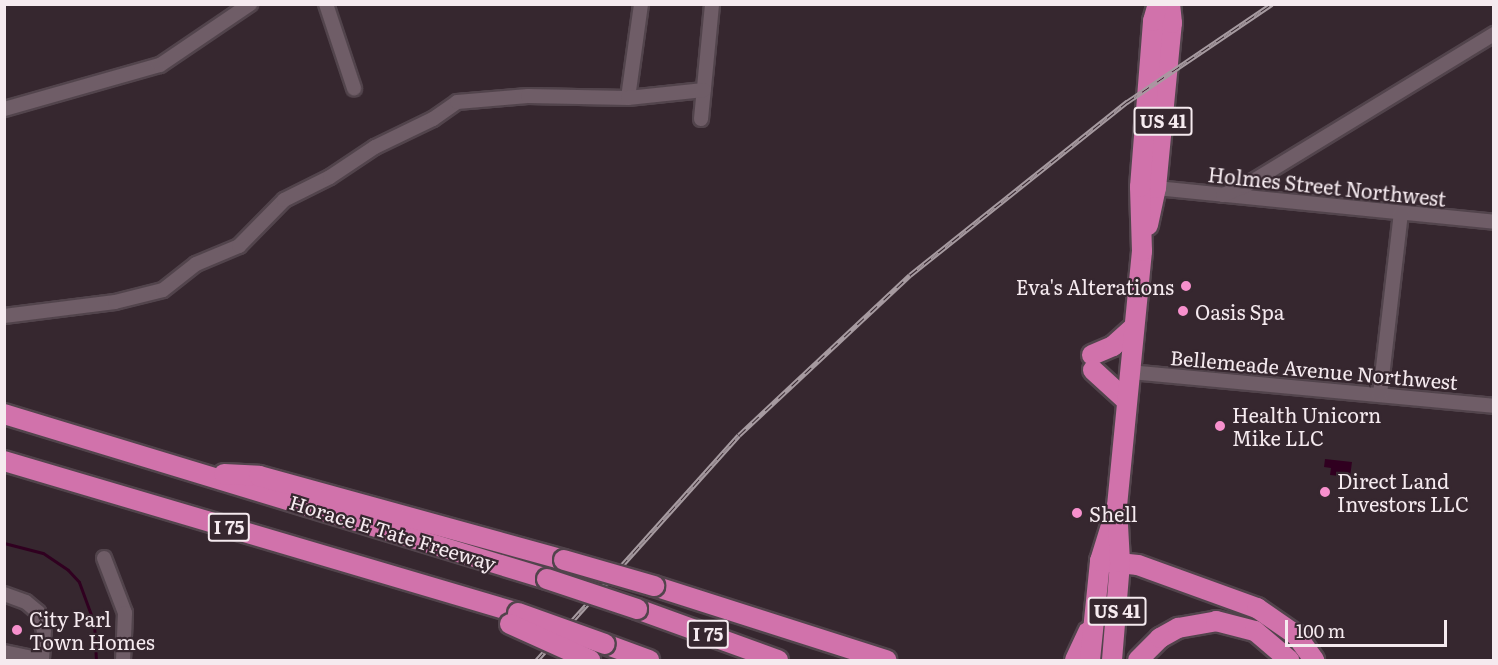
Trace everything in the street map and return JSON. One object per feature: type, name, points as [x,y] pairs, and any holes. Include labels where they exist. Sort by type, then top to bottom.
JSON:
[{"type":"highway","name":"US 41","points":[[1142,250],[1140,187],[1153,21],[1158,4]]},
{"type":"highway","name":"US 41","points":[[1112,660],[1120,562],[1117,506],[1142,250],[1156,188],[1172,23],[1170,4]]},
{"type":"highway","points":[[1127,401],[1092,362],[1134,327]]},
{"type":"highway","name":"Horace E Tate Freeway","points":[[4,414],[548,579],[778,660]]},
{"type":"highway","name":"Horace E Tate Freeway","points":[[4,460],[454,594],[514,619],[605,644],[649,660]]},
{"type":"highway","points":[[193,473],[259,476],[654,586],[886,660]]},
{"type":"highway","name":"US 41","points":[[1090,660],[1100,561],[1117,506]]},
{"type":"highway","points":[[1100,561],[1138,565],[1257,608],[1296,635],[1314,660]]},
{"type":"highway","points":[[1075,660],[1095,609]]},
{"type":"highway","points":[[514,619],[590,660]]},
{"type":"highway","points":[[1138,660],[1160,638],[1178,628],[1216,621],[1255,631],[1289,660]]},
{"type":"highway","points":[[772,624],[854,660]]},
{"type":"street","points":[[4,109],[160,65],[250,4]]},
{"type":"street","points":[[326,4],[354,88]]},
{"type":"street","points":[[628,98],[640,4]]},
{"type":"street","points":[[701,119],[712,4]]},
{"type":"street","points":[[1221,195],[1245,186],[1494,34]]},
{"type":"street","points":[[4,316],[115,302],[163,290],[196,264],[239,246],[284,200],[330,177],[375,147],[433,119],[457,102],[528,96],[628,98],[704,90]]},
{"type":"street","name":"Holmes Street Northwest","points":[[1156,188],[1494,222]]},
{"type":"street","points":[[1380,394],[1401,213]]},
{"type":"street","name":"Bellemeade Avenue Northwest","points":[[1130,372],[1494,406]]},
{"type":"street","points":[[104,558],[125,613],[123,660]]},
{"type":"street","points":[[4,594],[26,602],[38,612],[44,630],[42,660],[4,652]]},
{"type":"shaded area","points":[[1325,459],[1352,462],[1350,477],[1330,475],[1331,468],[1324,467]]},
{"type":"waterway","points":[[4,543],[43,553],[68,570],[79,582],[94,623],[96,660]]},
{"type":"railway","points":[[537,660],[739,435],[910,275],[1127,102],[1272,4]]},
{"type":"place","name":"Eva's Alterations","points":[[1186,286]]},
{"type":"place","name":"Oasis Spa","points":[[1183,311]]},
{"type":"place","name":"Health Unicorn Mike LLC","points":[[1220,426]]},
{"type":"place","name":"Direct Land Investors LLC","points":[[1325,492]]},
{"type":"place","name":"Shell","points":[[1077,513]]},
{"type":"place","name":"City Parl Town Homes","points":[[17,630]]}]
